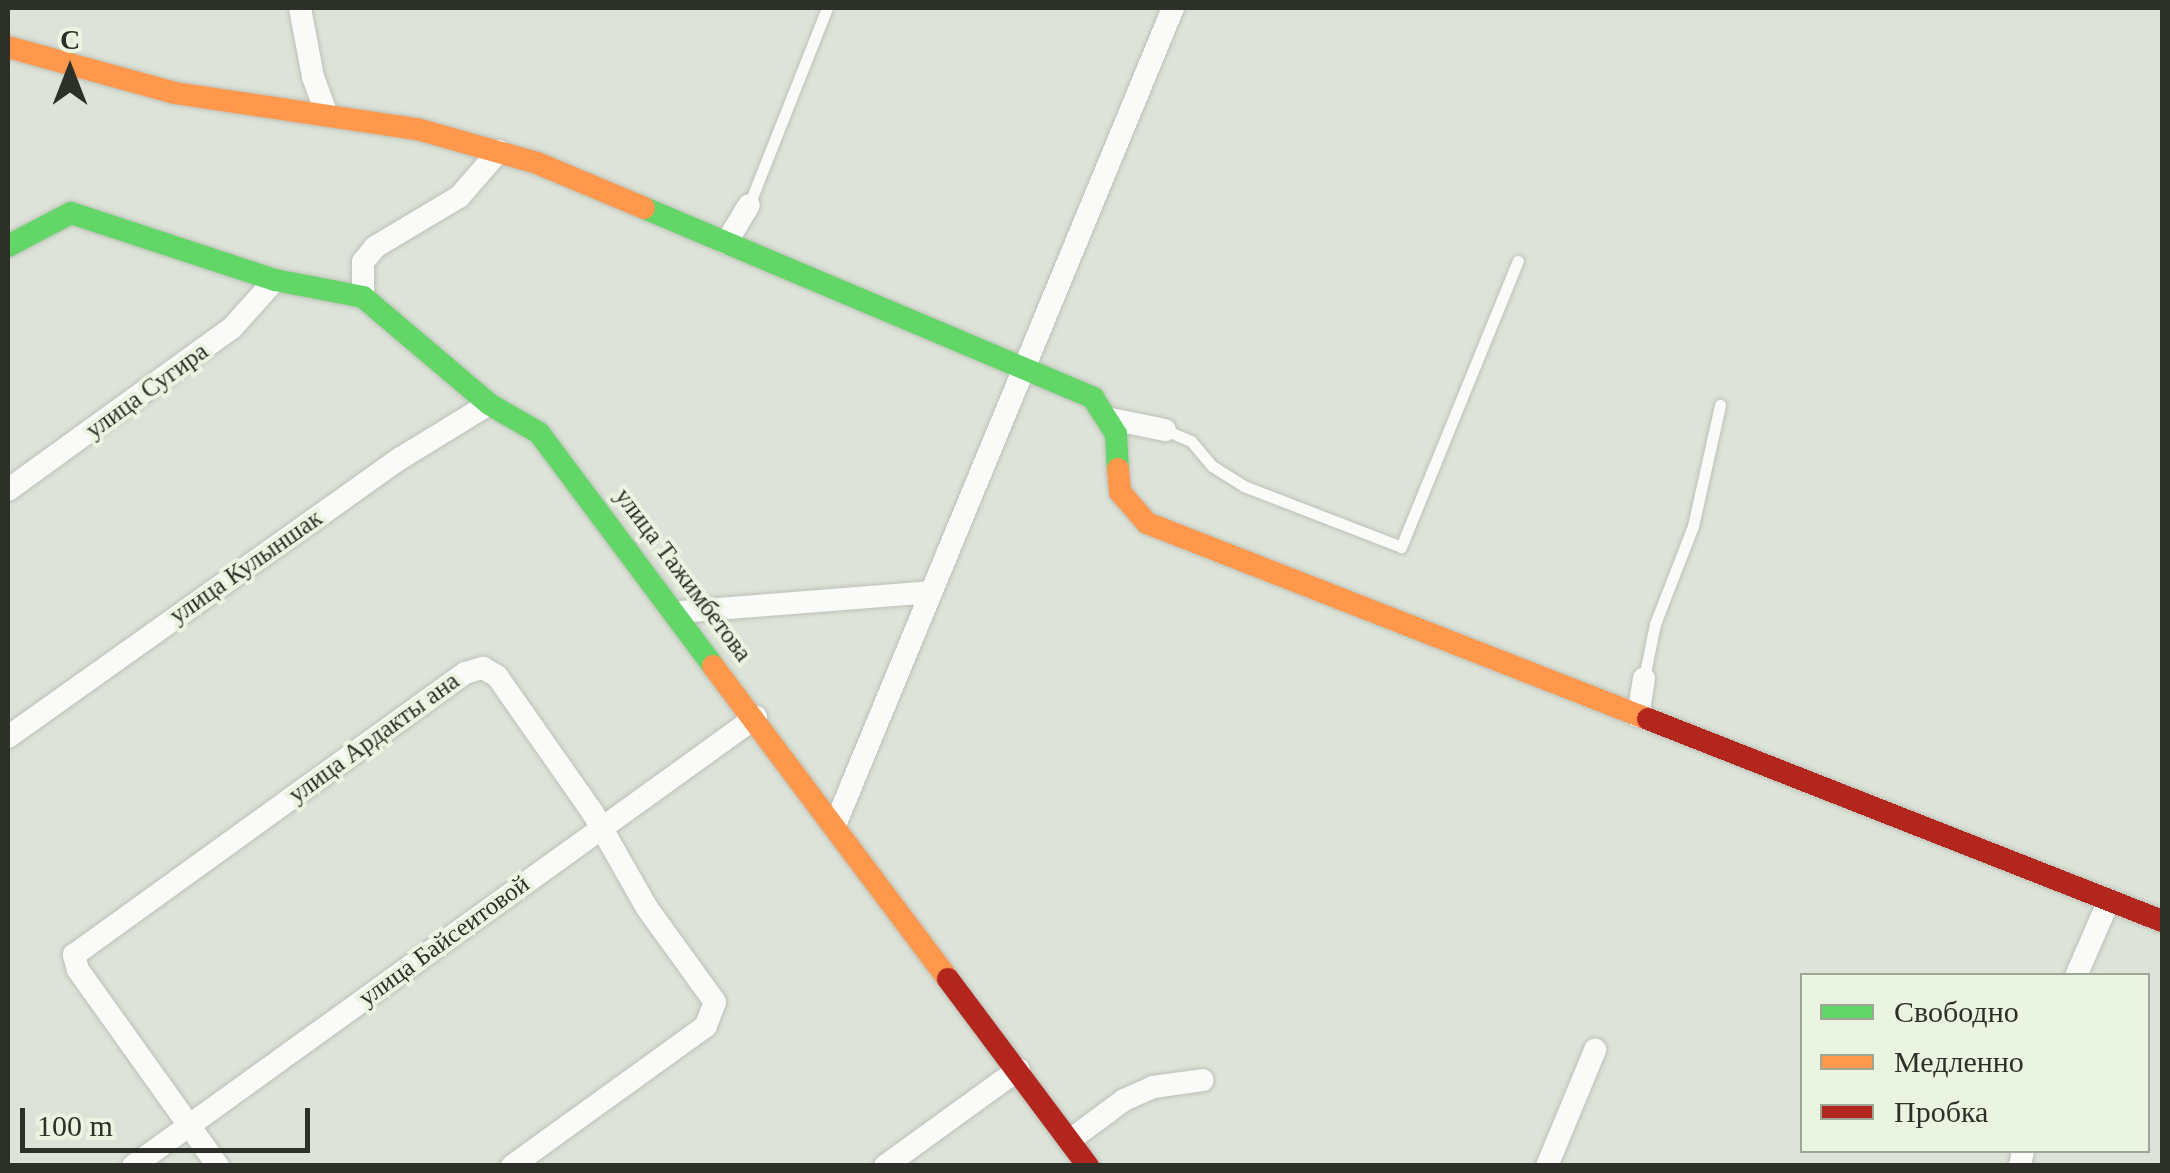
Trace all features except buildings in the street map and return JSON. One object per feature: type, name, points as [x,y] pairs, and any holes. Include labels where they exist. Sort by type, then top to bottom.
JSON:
[{"type":"street","points":[[300,8],[312,77],[328,115]]},
{"type":"street","points":[[835,824],[1172,8]]},
{"type":"street","points":[[8,47],[174,93],[328,115],[499,151],[726,243],[1093,398],[1111,419],[1120,492],[1147,523],[2162,921]]},
{"type":"street","points":[[363,297],[362,262],[375,248],[459,197],[499,151]]},
{"type":"street","points":[[726,243],[749,206]]},
{"type":"street","name":"улица Тажимбетова","points":[[8,246],[59,215],[83,216],[275,280],[363,297],[489,404],[514,414],[558,454],[679,612],[1088,1166]]},
{"type":"street","name":"улица Сугира","points":[[8,490],[218,340],[275,280]]},
{"type":"street","name":"улица Кулыншак","points":[[8,737],[401,458],[489,404]]},
{"type":"street","points":[[1111,419],[1165,430]]},
{"type":"street","points":[[679,612],[930,592]]},
{"type":"street","name":"улица Ардакты ана","points":[[218,1166],[74,955],[466,672],[483,668],[497,676],[602,829],[647,908],[712,992],[714,1013],[706,1026],[512,1166]]},
{"type":"street","points":[[1638,716],[1644,678]]},
{"type":"street","name":"улица Байсеитовой","points":[[133,1166],[756,717]]},
{"type":"street","points":[[2077,973],[2109,900]]},
{"type":"street","points":[[1547,1166],[1594,1050]]},
{"type":"street","points":[[885,1166],[1020,1069]]},
{"type":"street","points":[[1070,1140],[1124,1100],[1154,1087],[1203,1080]]},
{"type":"lane","points":[[749,206],[828,8]]},
{"type":"lane","points":[[1165,430],[1191,441],[1212,466],[1244,486],[1401,547],[1518,261]]},
{"type":"lane","points":[[1644,678],[1655,624],[1693,526],[1720,405]]},
{"type":"traffic: fast","points":[[644,208],[1093,398],[1116,434],[1118,469]]},
{"type":"traffic: fast","points":[[8,246],[71,213],[275,280],[363,297],[489,404],[539,433],[713,666]]},
{"type":"traffic: slow","points":[[8,47],[175,93],[417,129],[537,163],[644,208]]},
{"type":"traffic: slow","points":[[1118,469],[1120,492],[1147,523],[1648,719]]},
{"type":"traffic: slow","points":[[713,666],[948,979]]},
{"type":"traffic: jam","points":[[1648,719],[2162,921]]},
{"type":"traffic: jam","points":[[948,979],[1088,1166]]}]
